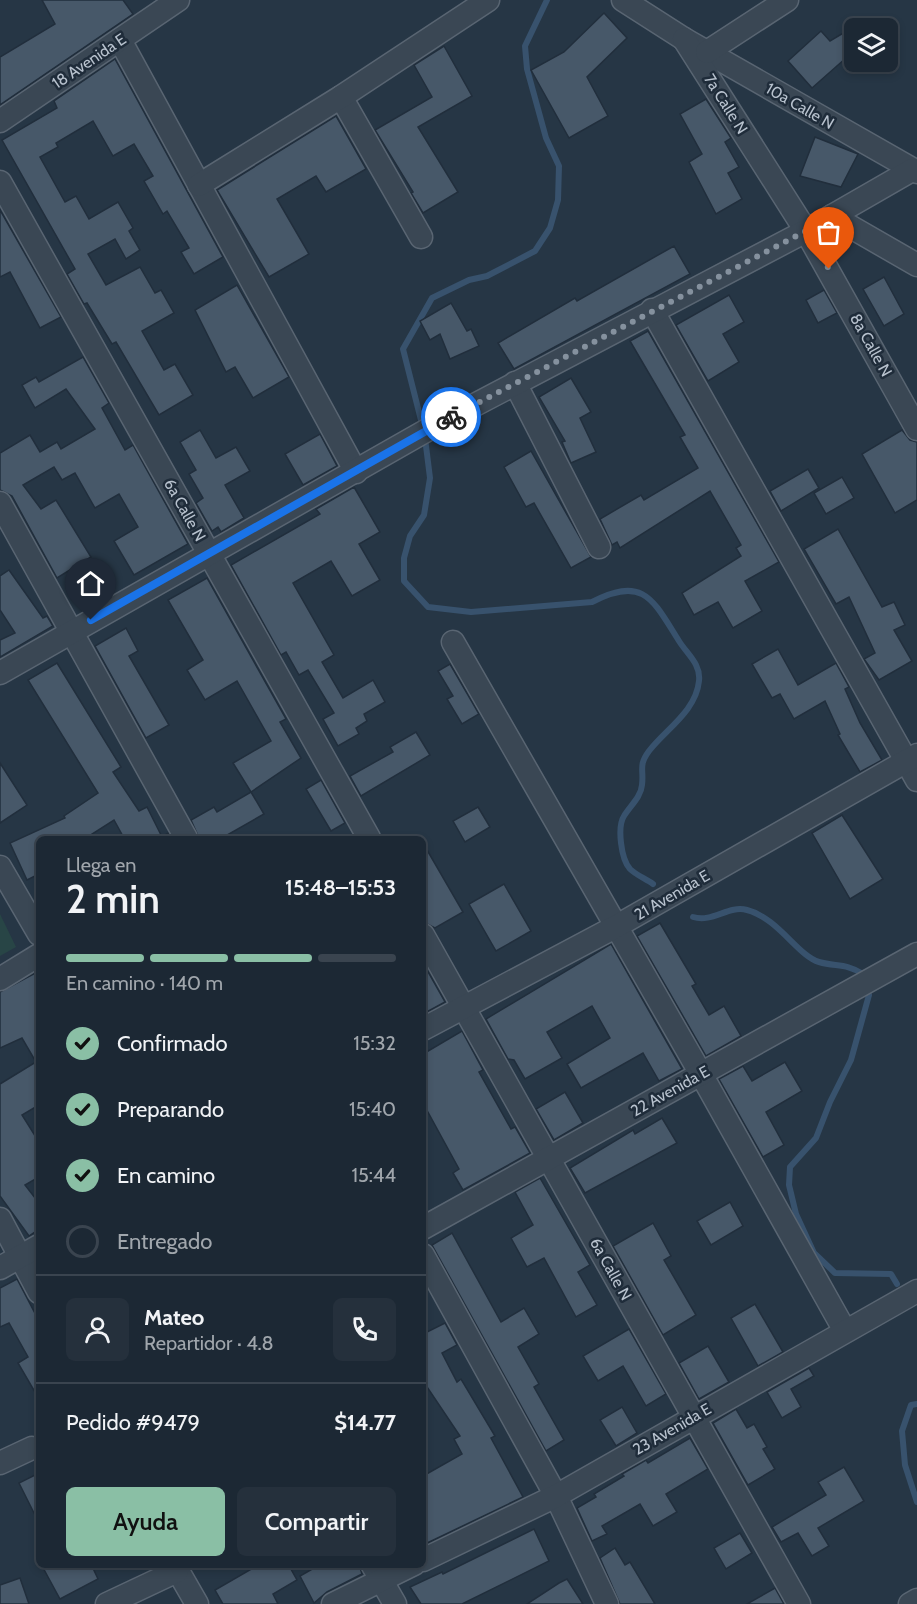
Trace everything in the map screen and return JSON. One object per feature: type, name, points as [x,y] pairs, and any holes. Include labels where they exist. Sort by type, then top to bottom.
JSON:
[{"type":"street","name":"18 Avenida E","points":[[0,121],[178,0]]},
{"type":"street","points":[[199,185],[341,97],[488,0]]},
{"type":"street","name":"7a Calle N","points":[[623,0],[684,39],[806,231]]},
{"type":"street","points":[[707,52],[787,0]]},
{"type":"street","name":"10a Calle N","points":[[684,39],[914,171]]},
{"type":"street","points":[[120,40],[356,472]]},
{"type":"street","points":[[341,97],[421,237]]},
{"type":"street","points":[[0,673],[429,429],[806,231],[914,171]]},
{"type":"street","name":"6a Calle N","points":[[0,182],[368,836]]},
{"type":"street","points":[[832,216],[917,265]]},
{"type":"street","name":"8a Calle N","points":[[806,231],[917,429]]},
{"type":"street","points":[[652,310],[913,765]]},
{"type":"street","points":[[515,383],[599,547]]},
{"type":"street","points":[[0,503],[185,836]]},
{"type":"street","points":[[453,642],[617,926],[845,1332]]},
{"type":"street","name":"21 Avenida E","points":[[426,1027],[913,765]]},
{"type":"street","points":[[0,867],[36,929]]},
{"type":"street","name":"6a Calle N","points":[[426,940],[799,1604]]},
{"type":"street","name":"22 Avenida E","points":[[426,1226],[917,954]]},
{"type":"street","points":[[0,979],[36,957]]},
{"type":"street","points":[[0,1219],[30,1251],[36,1278]]},
{"type":"street","points":[[0,1268],[30,1251]]},
{"type":"street","points":[[426,1260],[556,1496],[607,1604]]},
{"type":"street","name":"23 Avenida E","points":[[426,1559],[556,1496],[917,1291]]},
{"type":"street","points":[[0,1463],[32,1448]]},
{"type":"street","points":[[107,1604],[176,1568],[197,1604]]},
{"type":"street","points":[[333,1604],[377,1573],[398,1568]]},
{"type":"street","points":[[377,1573],[395,1604]]},
{"type":"street","points":[[910,1604],[917,1600]]},
{"type":"green space","points":[[0,914],[16,947],[0,956]]},
{"type":"building","points":[[42,0],[123,0],[133,14],[0,105],[0,57],[55,24]]},
{"type":"building","points":[[604,13],[627,38],[587,77],[608,116],[569,138],[531,70],[564,52]]},
{"type":"building","points":[[821,31],[830,41],[844,33],[844,60],[812,88],[788,61]]},
{"type":"building","points":[[444,46],[472,96],[418,127],[458,192],[423,213],[411,193],[413,192],[375,130],[432,97],[414,65]]},
{"type":"building","points":[[115,59],[223,257],[194,274],[181,252],[189,248],[167,211],[163,214],[144,181],[153,176],[134,144],[113,156],[93,121],[56,143],[58,147],[40,157],[65,202],[76,196],[89,219],[118,202],[133,228],[129,231],[140,250],[126,259],[115,239],[88,254],[106,285],[140,267],[155,293],[161,290],[174,313],[142,331],[164,370],[175,364],[193,395],[159,415],[116,342],[112,344],[87,303],[84,304],[67,274],[75,269],[2,140],[57,108],[54,101]]},
{"type":"building","points":[[706,99],[731,138],[725,142],[739,167],[728,173],[742,199],[716,214],[689,162],[702,154],[680,114]]},
{"type":"building","points":[[336,116],[366,169],[326,192],[316,176],[277,199],[309,254],[269,277],[217,190]]},
{"type":"building","points":[[815,137],[858,154],[841,187],[800,176]]},
{"type":"building","points":[[0,210],[61,317],[40,328],[10,272],[0,277]]},
{"type":"building","points":[[674,246],[690,274],[514,369],[498,343],[575,298],[577,301]]},
{"type":"building","points":[[884,277],[904,314],[884,326],[863,289]]},
{"type":"building","points":[[237,285],[289,377],[253,398],[235,367],[226,372],[195,310]]},
{"type":"building","points":[[824,290],[837,313],[818,323],[806,300]]},
{"type":"building","points":[[729,295],[744,322],[723,334],[739,362],[708,381],[676,325]]},
{"type":"building","points":[[451,303],[467,331],[471,329],[479,346],[450,359],[440,334],[430,340],[420,321]]},
{"type":"building","points":[[648,331],[779,562],[745,581],[762,611],[733,628],[718,602],[694,615],[682,593],[741,556],[736,548],[741,545],[710,491],[620,548],[617,542],[612,545],[600,519],[641,495],[644,500],[698,468],[680,437],[685,435],[630,341]]},
{"type":"building","points":[[83,357],[109,403],[102,408],[125,450],[133,445],[188,544],[134,575],[114,541],[138,527],[119,494],[95,508],[75,473],[62,480],[54,467],[23,485],[41,509],[56,500],[91,557],[57,578],[12,496],[0,490],[0,453],[30,435],[40,452],[57,442],[61,449],[95,429],[66,389],[35,408],[22,385],[36,377],[39,382]]},
{"type":"building","points":[[571,378],[591,412],[580,418],[596,452],[571,463],[562,442],[565,441],[539,397]]},
{"type":"building","points":[[200,430],[216,458],[236,447],[250,471],[225,485],[244,518],[221,532],[218,527],[212,531],[196,503],[203,498],[189,474],[196,470],[180,442]]},
{"type":"building","points":[[902,430],[910,440],[917,442],[917,500],[895,513],[862,454]]},
{"type":"building","points":[[320,434],[337,466],[303,485],[285,454]]},
{"type":"building","points":[[531,451],[591,557],[571,568],[534,503],[526,507],[504,467]]},
{"type":"building","points":[[808,469],[819,488],[781,511],[770,491]]},
{"type":"building","points":[[842,477],[854,498],[826,514],[814,493]]},
{"type":"building","points":[[354,487],[380,532],[359,544],[380,580],[352,596],[331,561],[293,583],[334,655],[322,662],[343,698],[373,680],[385,702],[364,714],[367,721],[356,728],[359,734],[338,746],[323,719],[334,713],[308,670],[299,675],[286,652],[281,655],[231,565],[320,514],[316,509]]},
{"type":"building","points":[[838,529],[882,607],[894,602],[905,625],[894,630],[912,661],[879,680],[864,659],[875,653],[849,597],[836,604],[804,549]]},
{"type":"building","points":[[9,570],[43,618],[47,616],[53,626],[0,657],[0,640],[15,633],[0,610],[0,576]]},
{"type":"building","points":[[207,578],[286,719],[280,722],[301,758],[251,792],[233,763],[271,741],[237,681],[205,700],[187,670],[203,660],[168,600]]},
{"type":"building","points":[[126,628],[138,651],[129,656],[169,725],[146,738],[95,646]]},
{"type":"building","points":[[778,649],[798,685],[836,663],[849,687],[845,689],[860,723],[882,760],[860,772],[838,735],[840,734],[825,701],[794,719],[780,694],[772,698],[752,664]]},
{"type":"building","points":[[57,663],[121,767],[113,772],[139,811],[147,807],[162,836],[123,836],[114,820],[89,836],[36,836],[36,876],[27,880],[10,843],[65,818],[64,816],[98,793],[28,680]]},
{"type":"building","points":[[450,664],[479,714],[462,724],[447,699],[453,696],[438,671]]},
{"type":"building","points":[[416,732],[430,755],[361,796],[350,776],[393,752],[390,747]]},
{"type":"building","points":[[0,763],[27,805],[0,823]]},
{"type":"building","points":[[321,780],[345,823],[331,831],[306,789]]},
{"type":"building","points":[[251,792],[264,814],[226,836],[198,836],[191,820],[214,807],[217,812]]},
{"type":"building","points":[[478,807],[490,827],[465,842],[453,821]]},
{"type":"building","points":[[842,815],[883,879],[850,899],[812,833]]},
{"type":"building","points":[[426,848],[463,912],[435,928],[426,924]]},
{"type":"building","points":[[504,884],[531,931],[496,951],[469,904]]},
{"type":"building","points":[[660,923],[696,984],[692,986],[709,1015],[724,1006],[741,1036],[706,1056],[637,936]]},
{"type":"building","points":[[611,944],[682,1069],[659,1081],[643,1053],[581,1088],[567,1064],[610,1038],[592,1006],[547,1032],[562,1058],[525,1079],[514,1060],[508,1059],[486,1019]]},
{"type":"building","points":[[426,968],[445,1002],[426,1012]]},
{"type":"building","points":[[36,973],[36,1062],[22,1038],[0,1048],[0,992]]},
{"type":"building","points":[[462,1031],[483,1070],[479,1072],[511,1129],[515,1127],[530,1153],[463,1190],[453,1173],[459,1169],[426,1108],[426,1052]]},
{"type":"building","points":[[36,1062],[36,1107],[22,1115],[36,1137],[36,1179],[25,1185],[36,1199],[36,1231],[29,1236],[0,1196],[0,1084]]},
{"type":"building","points":[[785,1062],[802,1091],[766,1112],[784,1145],[763,1157],[719,1079],[743,1066],[752,1081]]},
{"type":"building","points":[[565,1092],[583,1123],[554,1140],[536,1109]]},
{"type":"building","points":[[662,1118],[677,1143],[585,1193],[570,1168],[633,1130],[635,1134]]},
{"type":"building","points":[[540,1178],[590,1265],[578,1272],[597,1305],[576,1317],[544,1258],[527,1267],[511,1238],[533,1225],[515,1192]]},
{"type":"building","points":[[730,1202],[743,1226],[711,1245],[697,1221]]},
{"type":"building","points":[[653,1223],[671,1256],[664,1260],[696,1315],[663,1335],[613,1246]]},
{"type":"building","points":[[452,1233],[501,1322],[524,1308],[539,1334],[518,1347],[539,1384],[534,1387],[564,1440],[546,1451],[432,1245]]},
{"type":"building","points":[[17,1279],[36,1315],[36,1394],[18,1363],[28,1357],[9,1323],[0,1327],[0,1288]]},
{"type":"building","points":[[755,1304],[783,1352],[758,1366],[731,1318]]},
{"type":"building","points":[[445,1323],[457,1345],[442,1353],[457,1382],[461,1379],[495,1436],[491,1438],[523,1497],[426,1544],[426,1474],[462,1454],[454,1439],[460,1436],[426,1385],[426,1332]]},
{"type":"building","points":[[629,1329],[666,1394],[646,1406],[623,1366],[598,1381],[583,1356]]},
{"type":"building","points":[[708,1346],[729,1382],[699,1399],[679,1363]]},
{"type":"building","points":[[809,1368],[814,1376],[791,1389],[801,1407],[782,1418],[767,1392]]},
{"type":"building","points":[[622,1407],[637,1433],[616,1446],[600,1420]]},
{"type":"building","points":[[736,1409],[747,1428],[754,1424],[767,1447],[763,1449],[775,1469],[748,1485],[713,1423]]},
{"type":"building","points":[[690,1438],[708,1469],[666,1494],[677,1512],[653,1526],[640,1504],[602,1526],[607,1534],[592,1541],[577,1508],[596,1497],[594,1494],[624,1476],[622,1474],[646,1460],[648,1463]]},
{"type":"building","points":[[844,1467],[864,1501],[818,1528],[829,1546],[812,1556],[798,1533],[781,1542],[772,1527],[826,1495],[818,1482]]},
{"type":"building","points":[[36,1474],[36,1517],[19,1483]]},
{"type":"building","points":[[534,1529],[549,1561],[462,1604],[421,1604],[410,1587],[442,1572],[443,1574]]},
{"type":"building","points":[[740,1533],[752,1553],[726,1569],[714,1548]]},
{"type":"building","points":[[615,1548],[625,1565],[630,1562],[655,1604],[620,1604],[600,1558]]},
{"type":"building","points":[[43,1568],[93,1568],[98,1579],[60,1599]]},
{"type":"building","points":[[253,1568],[290,1568],[297,1580],[273,1594],[278,1604],[223,1604],[215,1590]]},
{"type":"building","points":[[314,1568],[360,1568],[362,1574],[327,1592],[314,1603],[300,1576]]},
{"type":"building","points":[[20,1578],[29,1604],[0,1604],[0,1585]]},
{"type":"building","points":[[567,1579],[583,1604],[527,1604],[559,1583]]},
{"type":"building","points":[[775,1588],[784,1604],[747,1604]]},
{"type":"waterway","points":[[423,428],[403,349],[432,298],[469,280],[487,276],[535,251],[550,228],[558,200],[559,166],[546,138],[527,69],[525,46],[547,0]]},
{"type":"waterway","points":[[425,438],[430,478],[424,515],[410,536],[404,558],[404,581],[428,607],[471,612],[592,602],[610,594],[624,591],[636,592],[654,604],[696,664],[699,675],[697,692],[686,711],[646,756],[642,764],[641,789],[622,821],[621,843],[624,858],[632,871],[653,884]]},
{"type":"waterway","points":[[693,917],[707,918],[733,910],[747,910],[758,914],[778,928],[811,958],[825,964],[851,968],[863,974]]},
{"type":"waterway","points":[[869,995],[851,1060],[830,1102],[816,1138],[790,1167],[789,1185],[796,1214],[814,1253],[835,1273],[891,1274],[897,1284]]},
{"type":"waterway","points":[[917,1404],[911,1405],[902,1431],[905,1465],[917,1502]]},
{"type":"way so far","points":[[451,417],[806,231],[829,269]]},
{"type":"route","points":[[91,620],[210,555],[451,417]]}]
